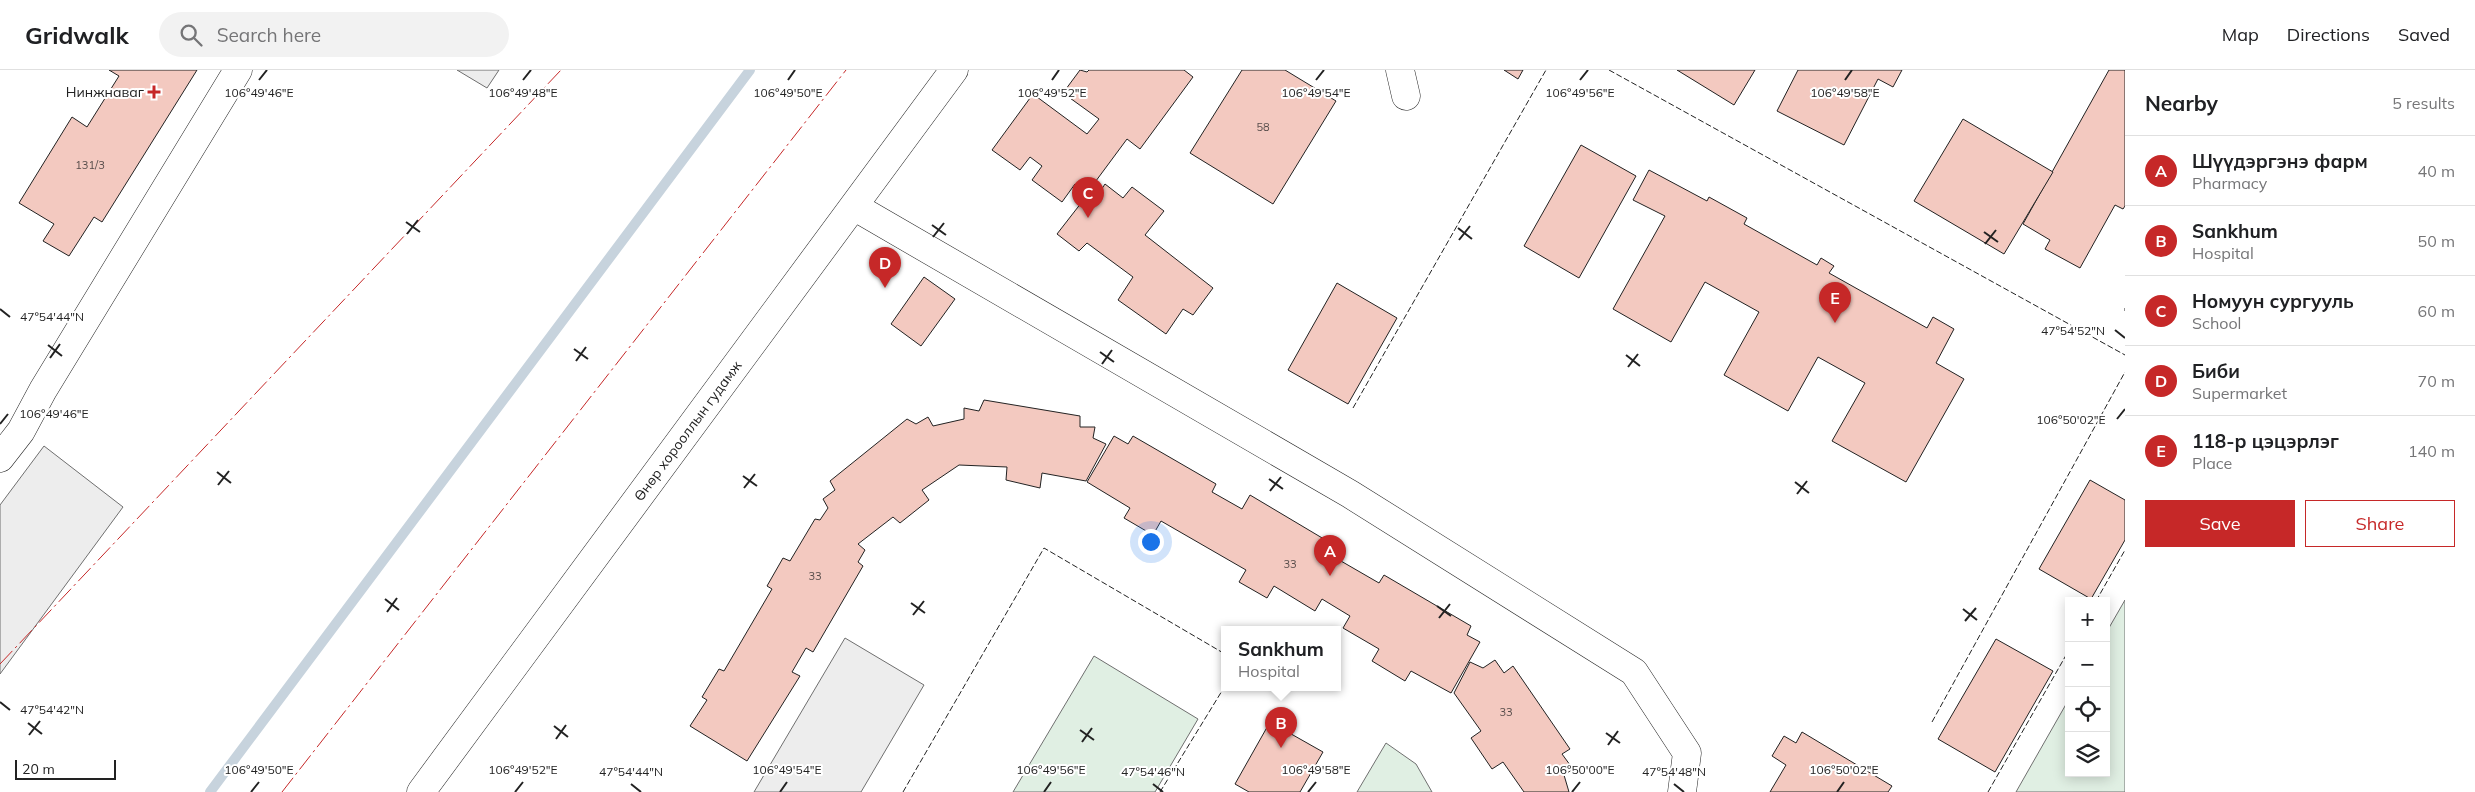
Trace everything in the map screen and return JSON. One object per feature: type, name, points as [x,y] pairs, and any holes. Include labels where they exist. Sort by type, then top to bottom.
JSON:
[{"type":"street","points":[[0,458],[21,431],[43,390],[238,70]]},
{"type":"street","name":"Өнөр хорооллын гудамж","points":[[421,792],[521,654],[954,70]]},
{"type":"street","points":[[854,207],[1350,494],[1634,672],[1687,753],[1682,792]]},
{"type":"green space","points":[[2125,600],[2125,792],[2016,792],[2065,706],[2065,777],[2110,777],[2110,626]]},
{"type":"green space","points":[[1094,656],[1198,719],[1155,792],[1013,792]]},
{"type":"green space","points":[[1386,743],[1416,764],[1432,792],[1357,792]]},
{"type":"shaded area","points":[[457,70],[499,70],[487,88]]},
{"type":"shaded area","points":[[44,446],[123,507],[0,674],[0,505]]},
{"type":"shaded area","points":[[845,638],[924,685],[861,792],[754,792]]},
{"type":"building","points":[[109,70],[197,70],[102,222],[94,217],[69,256],[43,241],[54,224],[19,203],[72,117],[87,127],[119,76]]},
{"type":"building","points":[[1080,70],[1087,72],[1089,70],[1184,70],[1193,77],[1140,149],[1127,139],[1087,193],[1075,184],[1062,202],[1032,180],[1042,166],[1030,157],[1020,170],[992,150],[1033,94],[1087,134],[1099,119],[1063,93]]},
{"type":"building","points":[[1242,70],[1285,70],[1336,101],[1273,204],[1190,153]]},
{"type":"building","points":[[1504,70],[1523,70],[1518,79]]},
{"type":"building","points":[[1677,70],[1755,70],[1734,105]]},
{"type":"building","points":[[1798,70],[1902,70],[1893,87],[1878,79],[1844,145],[1777,111]]},
{"type":"building","points":[[2109,70],[2125,70],[2125,206],[2123,209],[2115,205],[2080,268],[2045,249],[2050,240],[2023,224]]},
{"type":"building","points":[[1963,119],[2053,172],[2004,254],[1914,201]]},
{"type":"building","points":[[1581,145],[1636,176],[1579,278],[1524,246]]},
{"type":"building","points":[[1649,170],[1707,201],[1709,197],[1747,218],[1744,224],[1817,265],[1821,258],[1834,266],[1829,273],[1927,328],[1933,317],[1954,329],[1936,363],[1964,379],[1906,482],[1832,441],[1865,383],[1818,357],[1788,411],[1724,375],[1759,312],[1705,282],[1671,342],[1613,309],[1665,216],[1633,200]]},
{"type":"building","points":[[1105,184],[1123,198],[1132,187],[1164,211],[1145,235],[1213,288],[1193,315],[1183,309],[1166,334],[1118,300],[1133,277],[1087,243],[1079,251],[1057,234],[1085,198],[1092,204]]},
{"type":"building","points":[[924,277],[955,299],[921,346],[891,324]]},
{"type":"building","points":[[1337,283],[1397,318],[1348,404],[1288,370]]},
{"type":"building","points":[[984,400],[1080,416],[1080,427],[1095,427],[1093,438],[1106,444],[1086,481],[1042,473],[1040,488],[1006,480],[1007,467],[959,465],[922,490],[929,500],[900,523],[893,517],[858,544],[865,550],[858,562],[863,566],[813,652],[806,648],[792,672],[800,676],[747,761],[690,726],[707,700],[702,697],[719,669],[724,671],[772,589],[767,586],[783,558],[790,561],[815,519],[820,520],[828,508],[823,499],[835,490],[830,481],[907,419],[916,424],[928,417],[933,426],[964,419],[964,408],[979,411]]},
{"type":"building","points":[[1114,436],[1128,444],[1133,436],[1216,484],[1212,492],[1242,509],[1250,495],[1339,548],[1334,557],[1379,583],[1384,575],[1471,626],[1467,635],[1480,642],[1451,693],[1411,671],[1405,681],[1372,661],[1379,649],[1343,628],[1350,616],[1322,599],[1315,611],[1274,586],[1267,598],[1239,582],[1246,570],[1161,521],[1153,535],[1124,518],[1130,508],[1087,482]]},
{"type":"building","points":[[2090,480],[2125,500],[2125,540],[2092,597],[2088,597],[2039,569]]},
{"type":"building","points":[[1996,639],[2053,671],[1995,772],[1938,739]]},
{"type":"building","points":[[1495,660],[1504,673],[1513,666],[1570,749],[1562,754],[1573,769],[1564,775],[1569,792],[1524,792],[1503,762],[1492,769],[1471,738],[1481,731],[1454,693],[1470,662],[1483,668]]},
{"type":"building","points":[[1270,722],[1323,752],[1300,792],[1249,792],[1235,784]]},
{"type":"building","points":[[1802,732],[1892,786],[1888,792],[1770,792],[1786,765],[1772,756],[1784,736],[1796,743]]},
{"type":"waterway","points":[[210,792],[750,70]]},
{"type":"fence","points":[[1353,408],[1546,70]]},
{"type":"fence","points":[[1609,70],[2125,355]]},
{"type":"fence","points":[[1932,722],[2125,372]]},
{"type":"fence","points":[[903,792],[1044,548],[1221,652]]},
{"type":"fence","points":[[2098,597],[2125,550]]},
{"type":"fence","points":[[1988,792],[2065,657]]},
{"type":"fence","points":[[1160,792],[1222,691]]},
{"type":"power","points":[[0,664],[561,70]]},
{"type":"power","points":[[282,792],[846,70]]},
{"type":"place","name":"Нинжнаваг","points":[[154,92]]},
{"type":"place","name":"Номуун сургууль","points":[[1088,218]]},
{"type":"place","name":"Биби","points":[[885,288]]},
{"type":"place","name":"118-р цэцэрлэг","points":[[1835,323]]},
{"type":"place","name":"Шүүдэргэнэ фарм","points":[[1330,576]]},
{"type":"place","name":"Sankhum","points":[[1281,748]]}]
